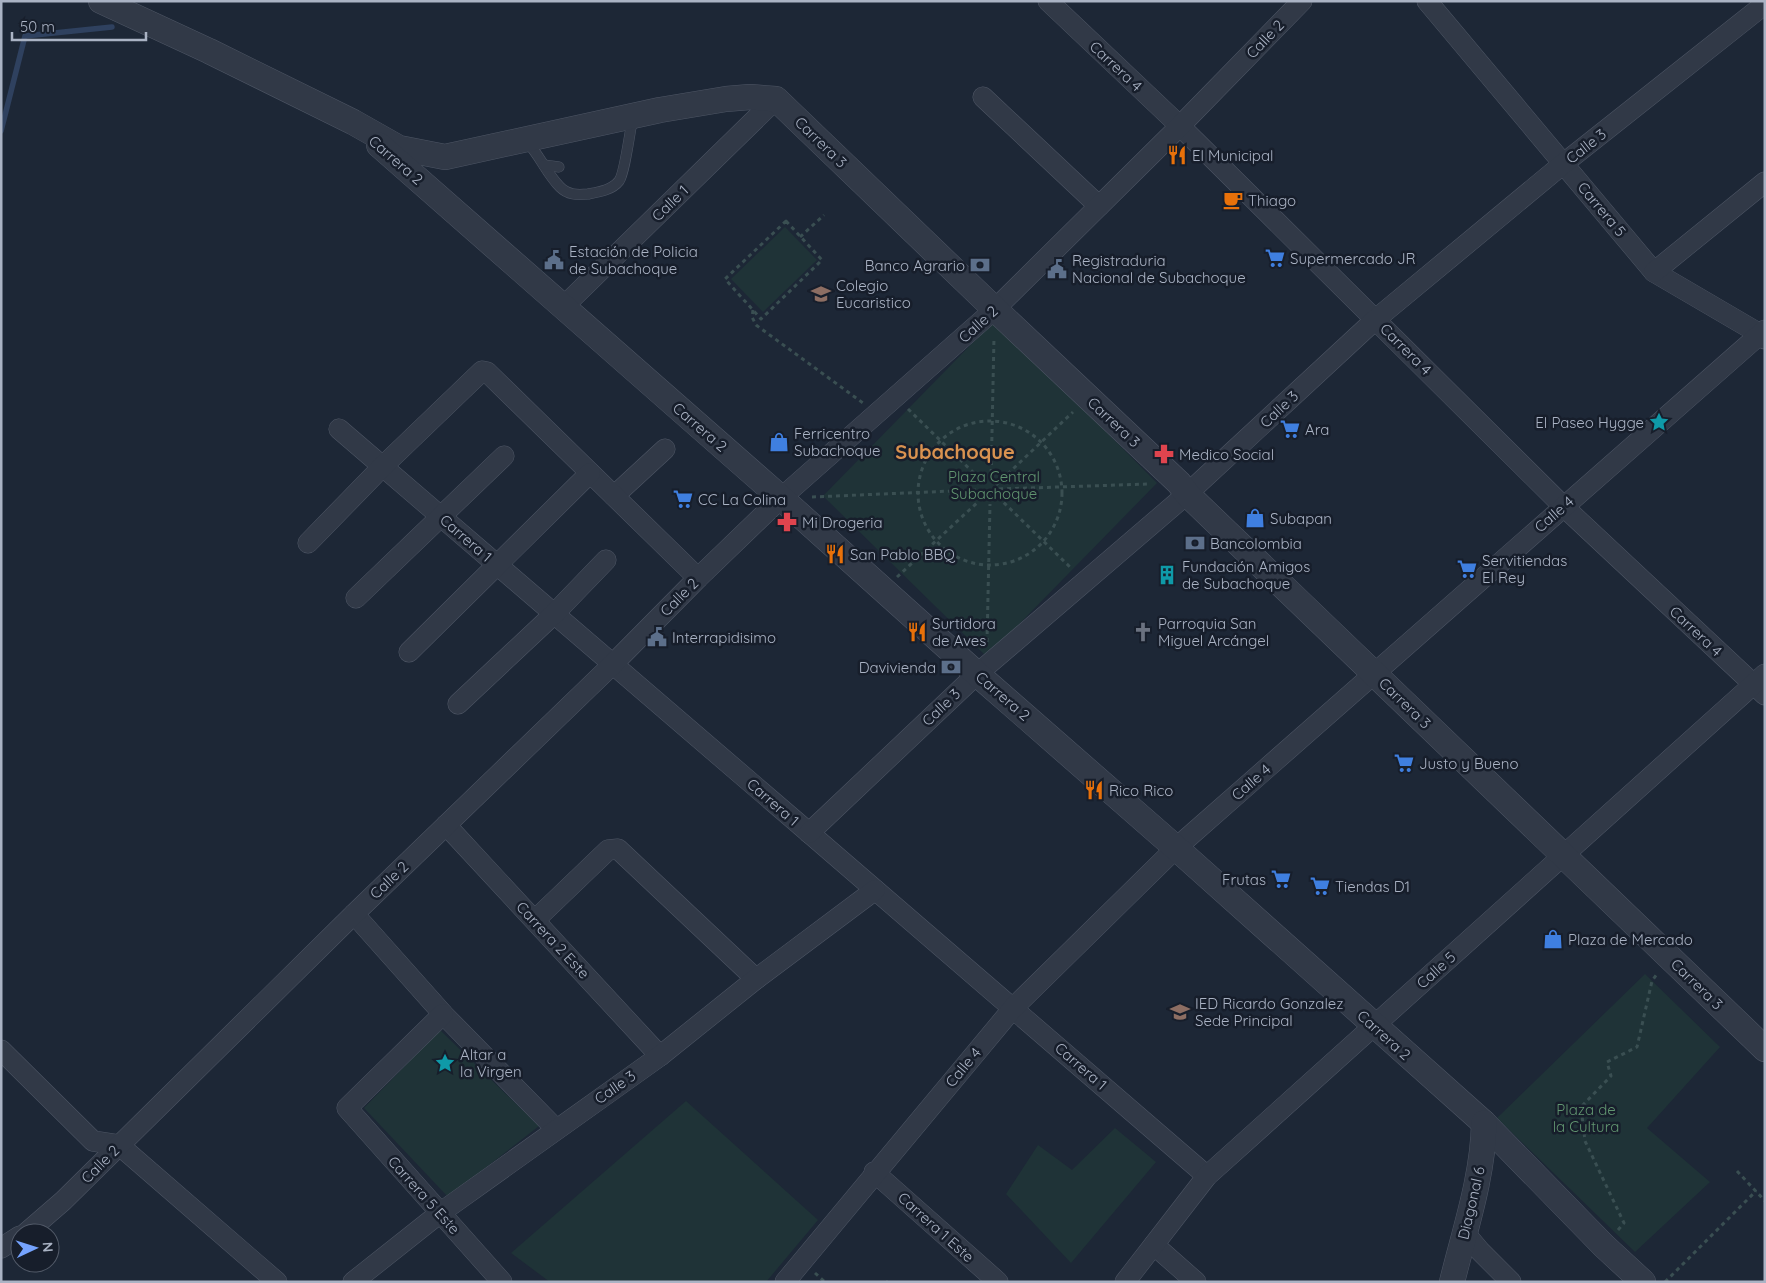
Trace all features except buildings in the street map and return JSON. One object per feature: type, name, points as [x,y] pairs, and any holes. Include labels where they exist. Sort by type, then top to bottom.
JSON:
[{"type":"street","points":[[101,1],[353,122],[399,148],[445,157],[660,110],[726,99],[776,99]]},
{"type":"street","name":"Carrera 4","points":[[1048,1],[1180,126],[1563,506],[1761,685]]},
{"type":"street","name":"Calle 2","points":[[38,1223],[63,1201],[781,498],[995,309],[1180,126],[1302,1]]},
{"type":"street","name":"Carrera 5","points":[[1428,1],[1654,272],[1763,334]]},
{"type":"street","name":"Calle 3","points":[[809,833],[981,669],[1085,581],[1183,488],[1376,319],[1563,164],[1765,4]]},
{"type":"street","points":[[983,96],[1099,206]]},
{"type":"street","name":"Calle 1","points":[[563,307],[776,99]]},
{"type":"street","name":"Carrera 3","points":[[776,99],[1765,1049]]},
{"type":"street","name":"Carrera 2","points":[[353,122],[884,590],[981,669],[1176,848],[1484,1123],[1604,1246],[1642,1282]]},
{"type":"street","points":[[423,184],[426,175],[433,166],[445,157]]},
{"type":"street","points":[[1654,272],[1765,182]]},
{"type":"street","name":"Calle 4","points":[[785,1282],[874,1172],[1014,1007],[1176,848],[1563,506],[1763,334]]},
{"type":"street","points":[[308,543],[382,466],[482,371],[487,372],[698,578]]},
{"type":"street","name":"Carrera 1","points":[[339,429],[875,890],[1014,1007],[1207,1176]]},
{"type":"street","points":[[614,496],[665,448]]},
{"type":"street","points":[[356,598],[504,456]]},
{"type":"street","points":[[409,652],[590,473]]},
{"type":"street","points":[[458,704],[554,614],[606,560]]},
{"type":"street","name":"Calle 5","points":[[1125,1282],[1207,1176],[1563,856],[1761,685]]},
{"type":"street","name":"Carrera 2 Este","points":[[446,825],[660,1056]]},
{"type":"street","points":[[534,920],[608,850],[618,849],[756,979]]},
{"type":"street","name":"Calle 3","points":[[353,1282],[440,1213],[660,1056],[756,979],[875,890]]},
{"type":"street","points":[[354,914],[443,1014],[556,1129]]},
{"type":"street","name":"Carrera 5 Este","points":[[443,1014],[347,1108],[502,1282]]},
{"type":"street","points":[[1,1050],[93,1141],[119,1145],[277,1282]]},
{"type":"street","name":"Diagonal 6","points":[[1452,1282],[1483,1149],[1484,1123]]},
{"type":"street","name":"Carrera 1 Este","points":[[874,1172],[998,1282]]},
{"type":"street","points":[[1464,1232],[1511,1282]]},
{"type":"street","points":[[1154,1245],[1195,1281]]},
{"type":"lane","points":[[525,140],[551,176],[568,193],[583,195],[604,192],[619,181],[623,171],[633,116]]},
{"type":"lane","points":[[616,156],[626,150]]},
{"type":"lane","points":[[544,165],[559,167]]},
{"type":"path","points":[[800,237],[824,215]]},
{"type":"path","points":[[786,221],[800,237],[822,260],[761,319],[725,280],[786,221]]},
{"type":"path","points":[[753,309],[752,317],[756,325],[868,407]]},
{"type":"path","points":[[991,481],[995,309]]},
{"type":"path","points":[[895,397],[983,482]]},
{"type":"path","points":[[996,485],[1088,397]]},
{"type":"path","points":[[992,420],[1011,422],[1027,430],[1042,442],[1056,463],[1062,487],[1061,507],[1055,525],[1044,541],[1028,555],[1009,563],[989,566],[974,564],[960,559],[935,541],[919,510],[917,492],[919,473],[927,455],[939,440],[955,428],[973,421],[992,420]]},
{"type":"path","points":[[999,490],[1062,487],[1183,488]]},
{"type":"path","points":[[781,498],[976,490]]},
{"type":"path","points":[[998,497],[1085,581]]},
{"type":"path","points":[[884,590],[979,501]]},
{"type":"path","points":[[981,669],[989,566],[990,504]]},
{"type":"path","points":[[1604,1246],[1624,1222],[1584,1141],[1581,1106],[1611,1076],[1607,1062],[1637,1047],[1652,981],[1667,955]]},
{"type":"path","points":[[1737,1171],[1765,1201]]},
{"type":"path","points":[[1665,1282],[1756,1191]]},
{"type":"green space","points":[[785,227],[817,260],[763,312],[731,279]]},
{"type":"green space","name":"Plaza Central Subachoque","points":[[995,320],[1157,483],[987,657],[823,496]]},
{"type":"green space","name":"Plaza de la Cultura","points":[[1645,974],[1720,1047],[1647,1128],[1710,1182],[1635,1252],[1497,1118]]},
{"type":"green space","points":[[440,1030],[539,1126],[448,1197],[364,1108]]},
{"type":"green space","points":[[686,1101],[818,1220],[766,1282],[550,1282],[511,1253]]},
{"type":"green space","points":[[1115,1128],[1156,1162],[1071,1263],[1006,1194],[1038,1145],[1072,1170]]},
{"type":"waterway","points":[[1,131],[25,36],[112,27]]},
{"type":"place","name":"El Municipal","points":[[1177,155]]},
{"type":"place","name":"Thiago","points":[[1233,200]]},
{"type":"place","name":"Supermercado JR","points":[[1275,258]]},
{"type":"place","name":"Estación de Policia de Subachoque","points":[[554,260]]},
{"type":"place","name":"Banco Agrario","points":[[980,265]]},
{"type":"place","name":"Registraduria Nacional de Subachoque","points":[[1057,269]]},
{"type":"place","name":"Colegio Eucaristico","points":[[821,294]]},
{"type":"place","name":"El Paseo Hygge","points":[[1659,422]]},
{"type":"place","name":"Ara","points":[[1290,429]]},
{"type":"place","name":"Ferricentro Subachoque","points":[[779,442]]},
{"type":"place","name":"Medico Social","points":[[1164,454]]},
{"type":"place","name":"CC La Colina","points":[[683,499]]},
{"type":"place","name":"Subapan","points":[[1255,518]]},
{"type":"place","name":"Mi Drogeria","points":[[787,522]]},
{"type":"place","name":"Bancolombia","points":[[1195,543]]},
{"type":"place","name":"San Pablo BBQ","points":[[835,554]]},
{"type":"place","name":"Servitiendas El Rey","points":[[1467,569]]},
{"type":"place","name":"Fundación Amigos de Subachoque","points":[[1167,575]]},
{"type":"place","name":"Surtidora de Aves","points":[[917,632]]},
{"type":"place","name":"Parroquia San Miguel Arcángel","points":[[1143,632]]},
{"type":"place","name":"Interrapidisimo","points":[[657,637]]},
{"type":"place","name":"Davivienda","points":[[951,667]]},
{"type":"place","name":"Justo y Bueno","points":[[1404,763]]},
{"type":"place","name":"Rico Rico","points":[[1094,790]]},
{"type":"place","name":"Frutas","points":[[1281,879]]},
{"type":"place","name":"Tiendas D1","points":[[1320,886]]},
{"type":"place","name":"Plaza de Mercado","points":[[1553,939]]},
{"type":"place","name":"IED Ricardo Gonzalez Sede Principal","points":[[1180,1012]]},
{"type":"place","name":"Altar a la Virgen","points":[[445,1063]]},
{"type":"district","name":"Subachoque","points":[[955,451]]}]
